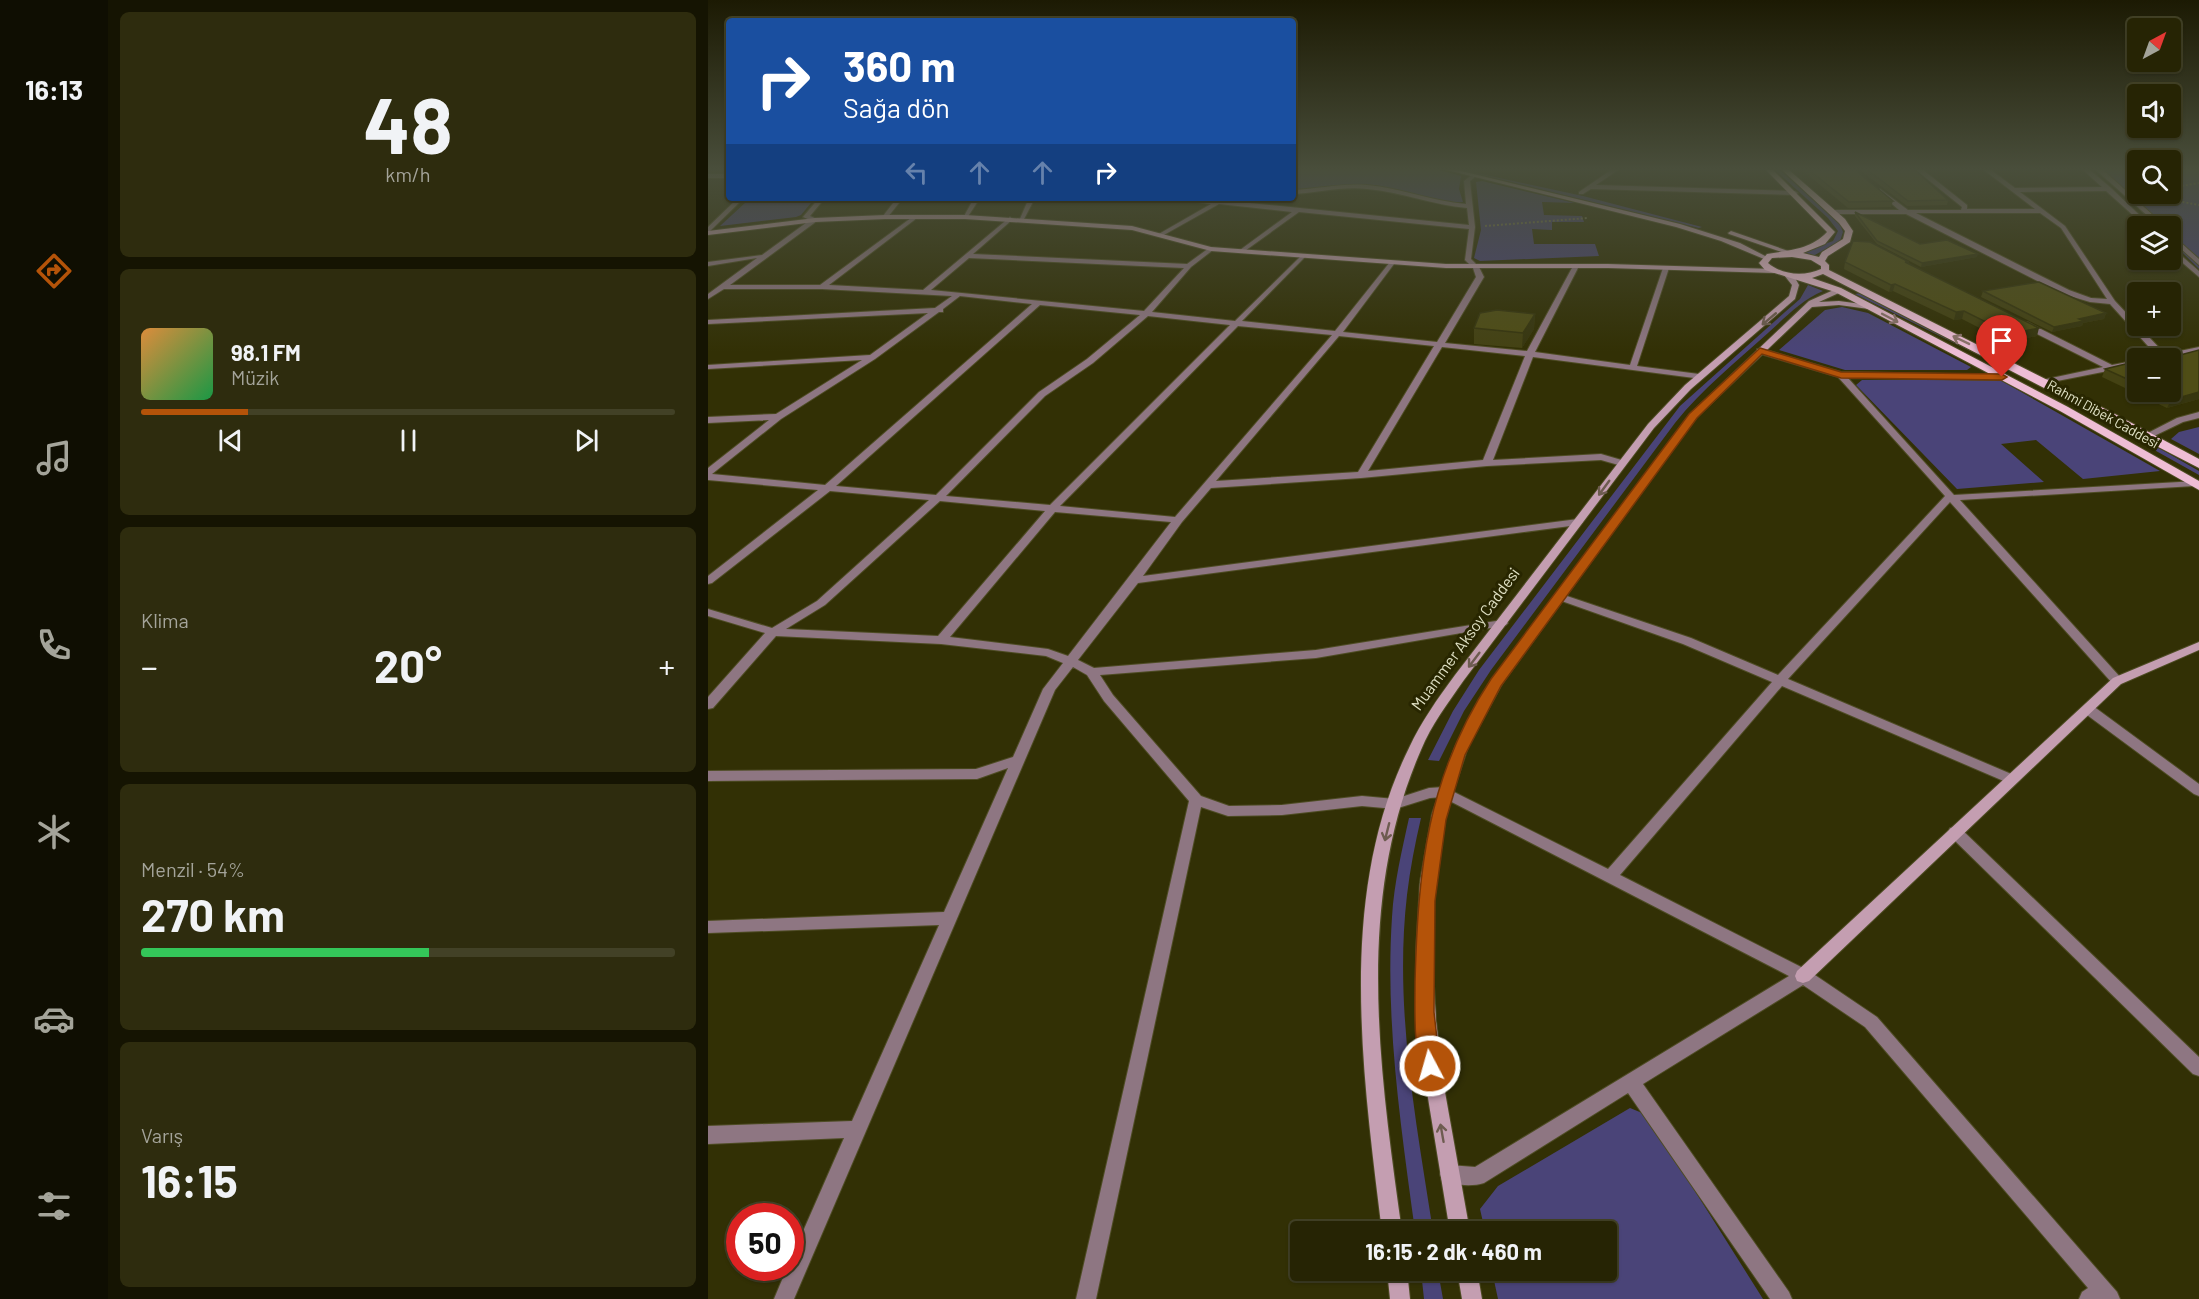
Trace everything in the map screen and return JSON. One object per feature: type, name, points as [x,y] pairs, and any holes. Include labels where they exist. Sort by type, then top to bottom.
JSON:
[{"type":"main road","points":[[1142,231],[1211,249],[1392,262],[1476,267],[1576,266],[1774,271]]},
{"type":"main road","name":"Rahmi Dibek Caddesi","points":[[1699,231],[1735,243],[1764,260],[1774,271],[1843,287],[2045,382],[2199,464]]},
{"type":"main road","name":"Rahmi Dibek Caddesi","points":[[1722,231],[1794,254],[1822,266],[1843,287],[1869,307],[2196,484]]},
{"type":"main road","points":[[1794,254],[1822,242],[1832,232],[1831,231]]},
{"type":"main road","points":[[1822,266],[1825,254],[1851,241],[1848,231]]},
{"type":"main road","name":"Rahmi Dibek Caddesi","points":[[1764,260],[1794,254]]},
{"type":"main road","points":[[1725,270],[1764,260]]},
{"type":"main road","name":"Rahmi Dibek Caddesi","points":[[1794,275],[1822,266]]},
{"type":"main road","name":"Muammer Aksoy Caddesi","points":[[1391,1221],[1370,1040],[1368,969],[1378,868],[1395,804],[1414,751],[1450,690],[1651,426],[1699,377],[1792,297],[1796,283],[1794,275]]},
{"type":"main road","points":[[1458,1221],[1430,1066],[1424,1012],[1423,966],[1430,861],[1444,792],[1457,755],[1482,704],[1676,437],[1709,399],[1809,306],[1843,287]]},
{"type":"main road","points":[[1809,306],[1839,303],[1869,307]]},
{"type":"main road","points":[[1803,976],[2117,681],[2199,646]]},
{"type":"main road","points":[[1398,1281],[1400,1299]]},
{"type":"main road","points":[[1469,1281],[1472,1299]]},
{"type":"street","points":[[708,297],[801,231]]},
{"type":"street","points":[[822,287],[897,231]]},
{"type":"street","points":[[925,292],[997,231]]},
{"type":"street","points":[[1160,235],[1168,231]]},
{"type":"street","points":[[1242,251],[1270,231]]},
{"type":"street","points":[[1361,475],[1480,277],[1476,267],[1468,260],[1472,231]]},
{"type":"street","points":[[1946,231],[2066,292],[2090,300],[2112,302]]},
{"type":"street","points":[[2065,231],[2112,302],[2151,348]]},
{"type":"street","points":[[2181,246],[2199,263]]},
{"type":"street","points":[[710,699],[774,632],[821,603],[939,497],[1042,394],[1090,361],[1146,314],[1189,266],[1211,249]]},
{"type":"street","points":[[708,264],[770,253]]},
{"type":"street","points":[[968,256],[1189,266]]},
{"type":"street","points":[[941,640],[1052,510],[1303,256]]},
{"type":"street","points":[[2181,258],[2199,275]]},
{"type":"street","points":[[784,1299],[1049,688],[1178,520],[1337,334],[1392,262]]},
{"type":"street","points":[[1487,463],[1530,354],[1576,266]]},
{"type":"street","points":[[1633,367],[1666,268]]},
{"type":"street","points":[[721,287],[822,287],[959,294],[1530,354],[1699,377]]},
{"type":"street","points":[[708,475],[778,417],[872,357],[940,310],[959,294]]},
{"type":"street","points":[[708,581],[826,489],[1037,303]]},
{"type":"street","points":[[708,322],[940,310]]},
{"type":"street","points":[[2017,320],[2111,368]]},
{"type":"street","points":[[2181,353],[2199,349]]},
{"type":"street","points":[[1760,351],[1841,375],[2002,377]]},
{"type":"street","points":[[708,367],[872,357]]},
{"type":"street","points":[[2045,382],[2127,364]]},
{"type":"street","points":[[1841,375],[2117,681]]},
{"type":"street","points":[[2147,436],[2180,420],[2199,415]]},
{"type":"street","points":[[708,420],[778,417]]},
{"type":"street","points":[[1207,485],[1361,475],[1487,463],[1601,457],[1622,463]]},
{"type":"street","points":[[708,475],[826,489],[939,497],[1052,510],[1178,520]]},
{"type":"street","points":[[1611,876],[1779,682],[1950,498],[2196,484]]},
{"type":"street","points":[[1134,580],[1578,522]]},
{"type":"street","points":[[1560,597],[1687,641],[2011,779]]},
{"type":"street","points":[[708,612],[774,632],[941,640],[1048,653],[1092,672],[1316,654],[1502,623]]},
{"type":"street","points":[[1092,672],[1108,698],[1196,800],[1228,811],[1282,810],[1362,801],[1395,804],[1429,793],[1444,792],[1803,976],[1871,1022],[2101,1296]]},
{"type":"street","points":[[2088,709],[2199,791]]},
{"type":"street","points":[[708,776],[977,774],[1018,760]]},
{"type":"street","points":[[1086,1299],[1196,800]]},
{"type":"street","points":[[1954,832],[2199,1068]]},
{"type":"street","points":[[708,927],[949,918]]},
{"type":"street","points":[[1449,1174],[1478,1176],[1803,976]]},
{"type":"street","points":[[1631,1082],[1782,1299]]},
{"type":"street","points":[[708,1135],[858,1129]]},
{"type":"shaded area","points":[[1481,231],[1532,231],[1534,244],[1595,244],[1599,256],[1480,261],[1474,258]]},
{"type":"shaded area","points":[[1838,231],[1843,232],[1840,241],[1813,256],[1799,253],[1833,241]]},
{"type":"shaded area","points":[[2181,231],[2199,231],[2199,269],[2181,251]]},
{"type":"shaded area","points":[[1808,285],[1823,291],[1800,304],[1787,315],[1708,387],[1675,423],[1491,670],[1464,711],[1439,761],[1428,760],[1453,711],[1479,670],[1680,406],[1800,299]]},
{"type":"shaded area","points":[[1860,293],[2136,435],[2199,471],[2199,475],[2031,381],[1855,294]]},
{"type":"shaded area","points":[[1842,307],[1868,313],[1971,367],[1967,370],[1845,370],[1779,350],[1825,310]]},
{"type":"shaded area","points":[[1862,380],[2000,380],[2160,471],[2083,479],[2036,440],[2001,444],[2044,482],[1957,489],[1856,385]]},
{"type":"shaded area","points":[[2199,427],[2199,454],[2171,439],[2179,432]]},
{"type":"shaded area","points":[[1409,818],[1421,818],[1407,895],[1403,979],[1409,1064],[1431,1221],[1414,1221],[1400,1114],[1393,1035],[1390,956],[1396,879]]},
{"type":"shaded area","points":[[1630,1108],[1647,1115],[1763,1299],[1498,1299],[1494,1281],[1617,1281],[1617,1221],[1483,1221],[1480,1209],[1498,1186]]},
{"type":"shaded area","points":[[1422,1281],[1440,1281],[1443,1299],[1424,1299]]},
{"type":"building","points":[[1869,231],[1893,231],[1920,244],[1947,240],[1978,254],[1922,263],[1877,241]]},
{"type":"building","points":[[1853,241],[1870,242],[1909,262],[1905,262],[2039,328],[2010,334],[1964,311],[1956,312],[1895,284],[1891,285],[1845,262]]},
{"type":"building","points":[[2039,282],[2106,313],[2079,319],[2084,321],[2054,327],[1983,291]]},
{"type":"building","points":[[1497,310],[1535,314],[1523,333],[1474,328],[1480,313]]},
{"type":"building","points":[[2199,350],[2199,392],[2181,397],[2181,355]]},
{"type":"building","points":[[2127,364],[2127,379],[2105,369]]},
{"type":"route","points":[[1430,1066],[1424,1012],[1423,966],[1426,901],[1437,820],[1446,784],[1457,755],[1482,704],[1496,683],[1693,416],[1760,351],[1841,375],[2002,377]]}]
